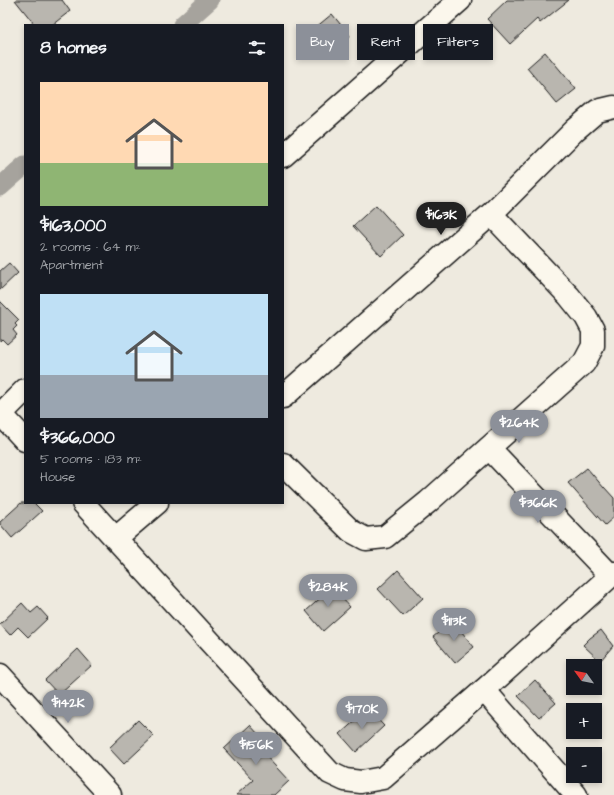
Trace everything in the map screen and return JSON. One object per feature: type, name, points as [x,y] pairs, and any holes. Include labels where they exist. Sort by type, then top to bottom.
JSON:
[{"type":"street","points":[[284,155],[460,0]]},
{"type":"street","points":[[284,396],[491,214],[581,125],[597,111],[614,107]]},
{"type":"street","points":[[284,465],[350,531],[366,539],[385,536],[428,502],[584,364],[593,346],[593,330],[586,317],[569,296],[491,214]]},
{"type":"street","points":[[24,391],[0,415],[24,439]]},
{"type":"street","points":[[84,504],[330,773],[345,780],[361,782],[383,778],[484,690],[612,574],[489,448]]},
{"type":"street","points":[[116,538],[156,504]]},
{"type":"street","points":[[0,676],[110,795]]},
{"type":"street","points":[[484,690],[576,795]]},
{"type":"building","points":[[15,0],[62,0],[70,11],[53,24],[34,24]]},
{"type":"building","points":[[507,0],[569,0],[540,23],[537,19],[510,44],[487,19]]},
{"type":"building","points":[[332,14],[340,24],[320,24]]},
{"type":"building","points":[[545,52],[576,89],[557,104],[527,68]]},
{"type":"building","points":[[376,205],[403,235],[381,256],[353,226]]},
{"type":"building","points":[[9,263],[18,273],[0,290],[0,271]]},
{"type":"building","points":[[0,301],[19,320],[15,324],[17,326],[13,330],[17,335],[7,344],[2,339],[0,341]]},
{"type":"building","points":[[587,468],[614,498],[614,517],[605,525],[568,483]]},
{"type":"building","points":[[21,503],[35,504],[42,511],[12,538],[0,522]]},
{"type":"building","points":[[398,570],[423,598],[403,616],[378,589]]},
{"type":"building","points":[[335,585],[345,596],[342,598],[350,607],[323,631],[306,611]]},
{"type":"building","points":[[22,603],[31,613],[38,607],[48,618],[28,637],[18,627],[10,635],[0,624]]},
{"type":"building","points":[[453,621],[474,647],[455,663],[433,637]]},
{"type":"building","points":[[601,630],[613,646],[602,659],[598,659],[583,645]]},
{"type":"building","points":[[78,649],[92,665],[59,695],[45,680]]},
{"type":"building","points":[[535,680],[556,703],[539,718],[518,696]]},
{"type":"building","points":[[368,709],[384,726],[356,752],[340,734]]},
{"type":"building","points":[[138,720],[154,736],[124,764],[109,748]]},
{"type":"building","points":[[250,725],[259,735],[252,741],[289,781],[274,795],[236,795],[253,780],[224,749]]},
{"type":"waterway","points":[[183,24],[210,0]]},
{"type":"waterway","points":[[0,187],[24,166]]}]
